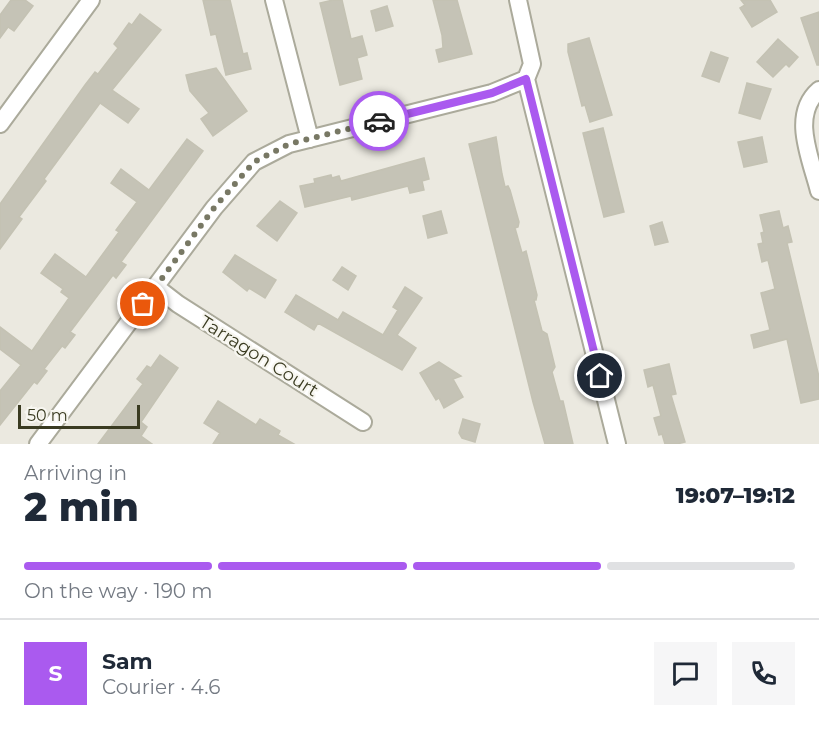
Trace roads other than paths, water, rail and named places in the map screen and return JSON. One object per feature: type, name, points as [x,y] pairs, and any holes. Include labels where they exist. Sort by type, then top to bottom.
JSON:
[{"type":"street","points":[[0,124],[91,0]]},
{"type":"street","points":[[274,0],[310,139]]},
{"type":"street","points":[[518,0],[532,64],[526,79],[617,444]]},
{"type":"street","points":[[38,444],[246,170],[263,156],[310,139],[492,93],[526,79]]},
{"type":"street","points":[[819,90],[811,97],[804,116],[819,191]]},
{"type":"street","name":"Tarragon Court","points":[[156,287],[178,304],[363,422]]}]
